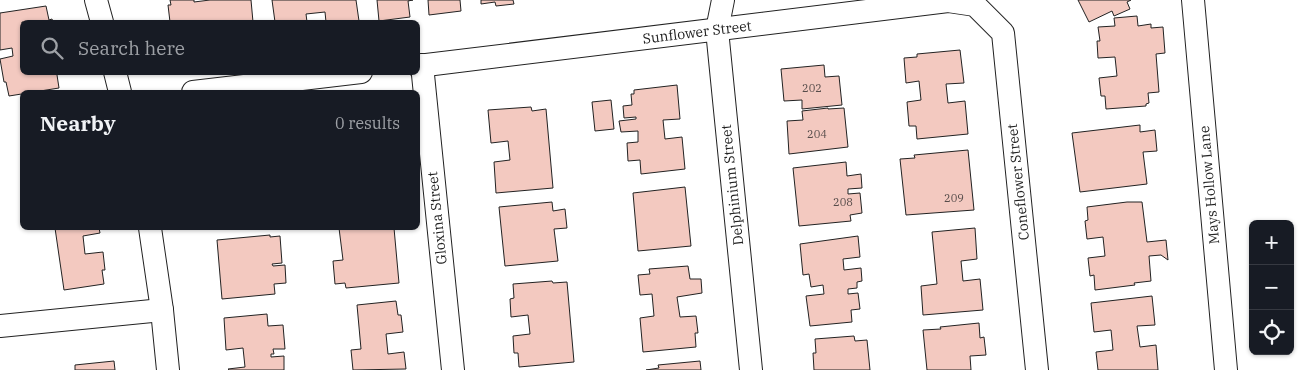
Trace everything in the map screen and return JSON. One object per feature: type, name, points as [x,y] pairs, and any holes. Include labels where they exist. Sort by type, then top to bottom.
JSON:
[{"type":"street","points":[[96,0],[101,20]]},
{"type":"street","name":"Delphinium Street","points":[[723,0],[717,30],[751,370]]},
{"type":"street","name":"Mays Hollow Lane","points":[[1193,0],[1226,370]]},
{"type":"street","name":"Sunflower Street","points":[[420,66],[948,1],[975,5]]},
{"type":"street","name":"Coneflower Street","points":[[975,5],[1003,33],[1036,370]]},
{"type":"street","name":"Gloxina Street","points":[[420,66],[453,370]]},
{"type":"street","points":[[116,75],[120,90]]},
{"type":"street","points":[[210,90],[336,75]]},
{"type":"street","points":[[150,230],[162,310],[168,370]]},
{"type":"street","points":[[0,326],[162,310]]},
{"type":"building","points":[[170,0],[194,0],[194,2],[251,0],[253,20],[170,20],[168,5],[171,5]]},
{"type":"building","points":[[272,0],[356,0],[359,20],[326,20],[325,12],[306,14],[307,20],[275,20]]},
{"type":"building","points":[[377,0],[413,0],[408,1],[410,17],[379,20]]},
{"type":"building","points":[[428,0],[460,0],[461,11],[429,15]]},
{"type":"building","points":[[481,0],[513,0],[514,4],[496,6],[495,2],[481,4]]},
{"type":"building","points":[[1078,0],[1131,0],[1127,2],[1130,9],[1114,16],[1112,11],[1089,22]]},
{"type":"building","points":[[46,6],[49,20],[20,20],[20,75],[57,75],[59,88],[20,90],[20,94],[9,96],[6,82],[4,82],[0,59],[13,56],[12,48],[0,50],[0,13]]},
{"type":"building","points":[[1137,16],[1138,26],[1151,24],[1151,28],[1163,27],[1165,53],[1156,54],[1159,92],[1148,93],[1149,103],[1146,106],[1106,109],[1105,96],[1101,96],[1099,78],[1117,76],[1115,57],[1098,58],[1097,41],[1100,41],[1098,27],[1115,26],[1114,18]]},
{"type":"building","points":[[960,50],[964,83],[946,84],[948,103],[965,101],[968,134],[917,139],[916,126],[909,126],[907,102],[921,100],[919,81],[906,83],[904,58],[917,57],[917,54]]},
{"type":"building","points":[[824,65],[825,77],[839,76],[842,105],[802,109],[802,100],[784,101],[781,69]]},
{"type":"building","points":[[677,85],[680,119],[663,120],[665,139],[682,137],[685,169],[641,174],[640,160],[628,161],[627,143],[638,142],[638,131],[621,132],[619,121],[636,119],[636,117],[624,118],[623,106],[632,105],[631,94],[634,94],[634,90]]},
{"type":"building","points":[[611,100],[614,129],[595,131],[592,102]]},
{"type":"building","points":[[531,107],[532,111],[546,109],[553,188],[496,193],[494,162],[510,160],[508,141],[491,143],[488,110]]},
{"type":"building","points":[[844,108],[848,147],[789,154],[787,121],[803,120],[802,111]]},
{"type":"building","points":[[1140,125],[1140,132],[1155,130],[1157,151],[1143,152],[1147,184],[1080,192],[1072,133]]},
{"type":"building","points":[[968,150],[974,210],[906,215],[900,159],[915,158],[914,155]]},
{"type":"building","points":[[846,162],[847,176],[861,174],[862,188],[848,189],[848,194],[860,193],[862,213],[850,215],[851,221],[799,226],[793,168]]},
{"type":"building","points":[[685,187],[691,246],[638,251],[633,193]]},
{"type":"building","points":[[552,202],[553,211],[565,209],[567,228],[554,229],[558,261],[505,266],[499,207]]},
{"type":"building","points":[[1142,202],[1147,242],[1166,240],[1168,260],[1161,255],[1149,256],[1151,281],[1095,290],[1094,275],[1090,276],[1088,258],[1105,256],[1103,237],[1087,239],[1085,221],[1088,220],[1087,207]]},
{"type":"building","points":[[975,228],[977,259],[961,261],[963,281],[980,279],[983,310],[923,315],[921,286],[937,284],[932,232]]},
{"type":"building","points":[[55,230],[99,230],[100,233],[83,236],[85,254],[103,252],[105,270],[102,270],[104,284],[64,290]]},
{"type":"building","points":[[339,230],[394,230],[399,283],[346,288],[345,283],[335,284],[333,261],[343,260]]},
{"type":"building","points":[[270,235],[270,237],[280,236],[282,263],[272,264],[273,266],[285,265],[286,283],[274,284],[275,294],[222,299],[217,240]]},
{"type":"building","points":[[858,236],[860,257],[843,259],[844,270],[861,268],[862,281],[857,282],[857,288],[848,289],[848,294],[858,293],[860,309],[851,310],[852,322],[810,326],[806,296],[824,294],[823,285],[811,287],[809,274],[803,275],[800,244]]},
{"type":"building","points":[[688,266],[690,279],[701,279],[702,293],[677,297],[680,317],[696,316],[698,333],[695,333],[696,347],[643,352],[640,318],[654,316],[652,294],[640,295],[638,275],[650,274],[649,269]]},
{"type":"building","points":[[552,281],[553,283],[567,282],[574,362],[519,367],[518,353],[514,353],[513,336],[530,334],[528,315],[511,317],[510,299],[514,298],[513,284]]},
{"type":"building","points":[[1152,296],[1155,325],[1137,326],[1140,347],[1156,345],[1158,370],[1098,370],[1096,352],[1113,350],[1111,330],[1094,332],[1091,303]]},
{"type":"building","points":[[396,301],[398,315],[401,315],[403,332],[386,334],[388,354],[404,352],[406,369],[353,370],[351,350],[361,349],[357,305]]},
{"type":"building","points":[[267,314],[268,326],[283,325],[285,349],[273,349],[274,354],[271,354],[271,357],[284,356],[284,370],[229,370],[245,367],[243,348],[226,350],[224,318]]},
{"type":"building","points":[[979,323],[980,338],[984,337],[986,355],[970,356],[971,370],[927,370],[923,330]]},
{"type":"building","points":[[854,336],[855,341],[867,340],[870,370],[814,370],[813,353],[816,353],[815,339]]},
{"type":"building","points":[[114,361],[115,370],[75,370],[75,365]]},
{"type":"building","points":[[700,361],[701,370],[646,370],[659,368],[658,365]]}]
